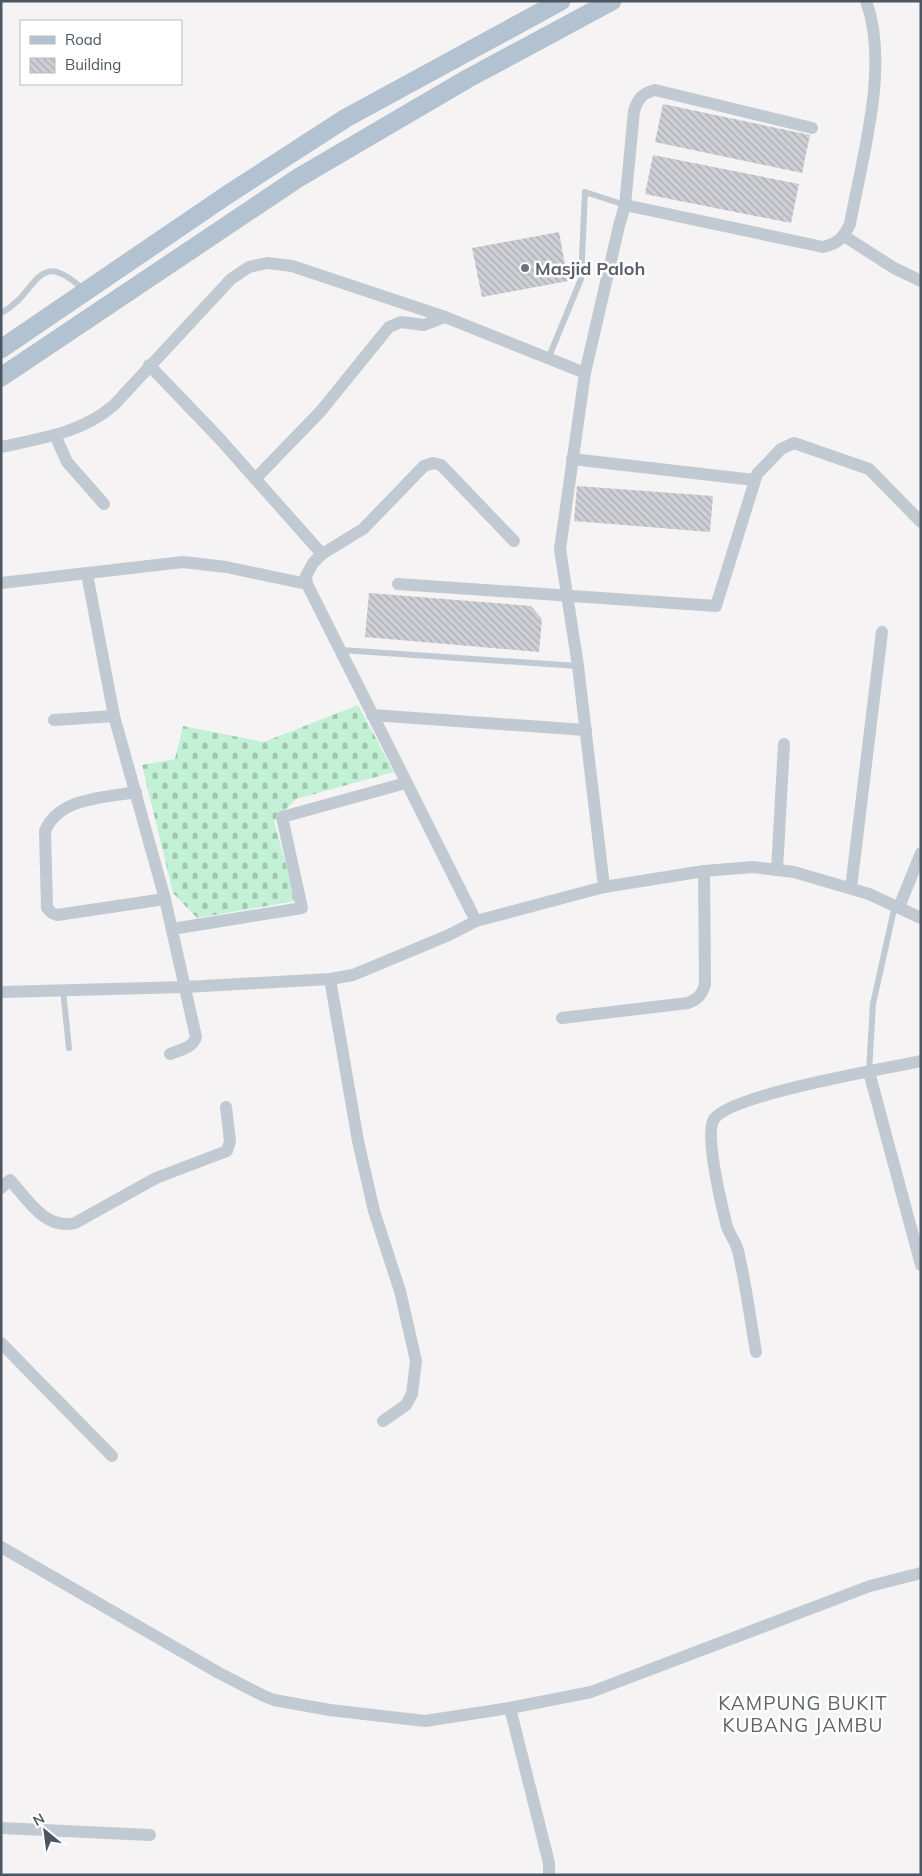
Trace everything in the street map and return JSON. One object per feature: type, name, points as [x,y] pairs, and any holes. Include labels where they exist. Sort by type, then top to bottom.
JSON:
[{"type":"main road","points":[[1,349],[227,195],[346,118],[561,1]]},
{"type":"main road","points":[[1,377],[298,178],[370,134],[467,79],[612,1]]},
{"type":"street","points":[[626,205],[823,247],[837,244],[844,236],[850,224],[873,97],[877,55],[866,1]]},
{"type":"street","points":[[604,887],[578,666],[560,550],[585,374],[616,235],[626,205],[634,111],[637,101],[645,92],[655,90],[812,128]]},
{"type":"street","points":[[844,236],[894,268],[921,281]]},
{"type":"street","points":[[1,447],[74,430],[98,419],[114,405],[231,279],[248,267],[267,263],[292,266],[445,317],[585,374]]},
{"type":"street","points":[[255,479],[320,412],[390,327],[401,322],[424,325],[445,317]]},
{"type":"street","points":[[150,365],[322,554]]},
{"type":"street","points":[[55,435],[72,468],[104,504]]},
{"type":"street","points":[[398,584],[716,606],[754,480],[762,468],[781,449],[794,443],[869,469],[921,522]]},
{"type":"street","points":[[572,459],[754,480]]},
{"type":"street","points":[[476,922],[307,584],[306,576],[309,569],[322,554],[363,529],[424,466],[433,463],[441,465],[514,541]]},
{"type":"street","points":[[1,583],[183,562],[226,567],[307,584]]},
{"type":"street","points":[[87,574],[114,716],[165,899],[196,1038],[195,1043],[187,1048],[170,1054]]},
{"type":"street","points":[[851,888],[882,632]]},
{"type":"street","points":[[372,715],[586,730]]},
{"type":"street","points":[[54,720],[114,716]]},
{"type":"street","points":[[777,870],[784,744]]},
{"type":"street","points":[[172,928],[302,908],[282,817],[406,783]]},
{"type":"street","points":[[136,792],[66,806],[49,821],[45,830],[47,908],[57,915],[165,899]]},
{"type":"street","points":[[897,906],[921,853]]},
{"type":"street","points":[[1,992],[186,988],[330,979],[353,975],[476,922],[604,887],[704,871],[753,867],[794,872],[851,888],[897,906],[921,918]]},
{"type":"street","points":[[562,1018],[688,1003],[696,999],[703,992],[705,984],[704,871]]},
{"type":"street","points":[[330,979],[362,1158],[378,1226],[400,1291],[416,1361],[412,1394],[406,1405],[384,1421]]},
{"type":"street","points":[[756,1352],[738,1248],[727,1226],[710,1142],[710,1128],[714,1119],[732,1106],[780,1091],[921,1061]]},
{"type":"street","points":[[869,1072],[921,1265]]},
{"type":"street","points":[[1,1188],[10,1180],[46,1220],[64,1226],[75,1223],[156,1178],[227,1151],[230,1141],[226,1107]]},
{"type":"street","points":[[1,1343],[112,1456]]},
{"type":"street","points":[[1,1547],[7,1548],[219,1672],[274,1700],[425,1721],[510,1708],[591,1692],[870,1586],[921,1573]]},
{"type":"street","points":[[510,1708],[548,1863],[549,1875]]},
{"type":"street","points":[[1,1828],[150,1835]]},
{"type":"lane","points":[[548,359],[581,279],[585,192],[626,205]]},
{"type":"lane","points":[[1,313],[20,301],[36,276],[47,271],[54,270],[71,278],[86,292]]},
{"type":"lane","points":[[340,650],[578,666]]},
{"type":"lane","points":[[869,1072],[873,1004],[897,906]]},
{"type":"lane","points":[[62,990],[69,1048]]},
{"type":"green space","points":[[358,705],[394,772],[296,799],[274,821],[296,901],[197,918],[173,893],[142,765],[175,759],[183,726],[264,742]]},
{"type":"building","points":[[663,104],[810,135],[802,173],[655,142]]},
{"type":"building","points":[[653,155],[799,184],[791,223],[645,194]]},
{"type":"building","points":[[559,232],[568,281],[482,297],[472,248]]},
{"type":"building","points":[[577,486],[713,496],[710,532],[574,521]]},
{"type":"building","points":[[369,593],[531,606],[542,619],[539,652],[365,637]]},
{"type":"place","name":"Masjid Paloh","points":[[525,268]]},
{"type":"district","name":"KAMPUNG BUKIT KUBANG JAMBU","points":[[803,1714]]}]
